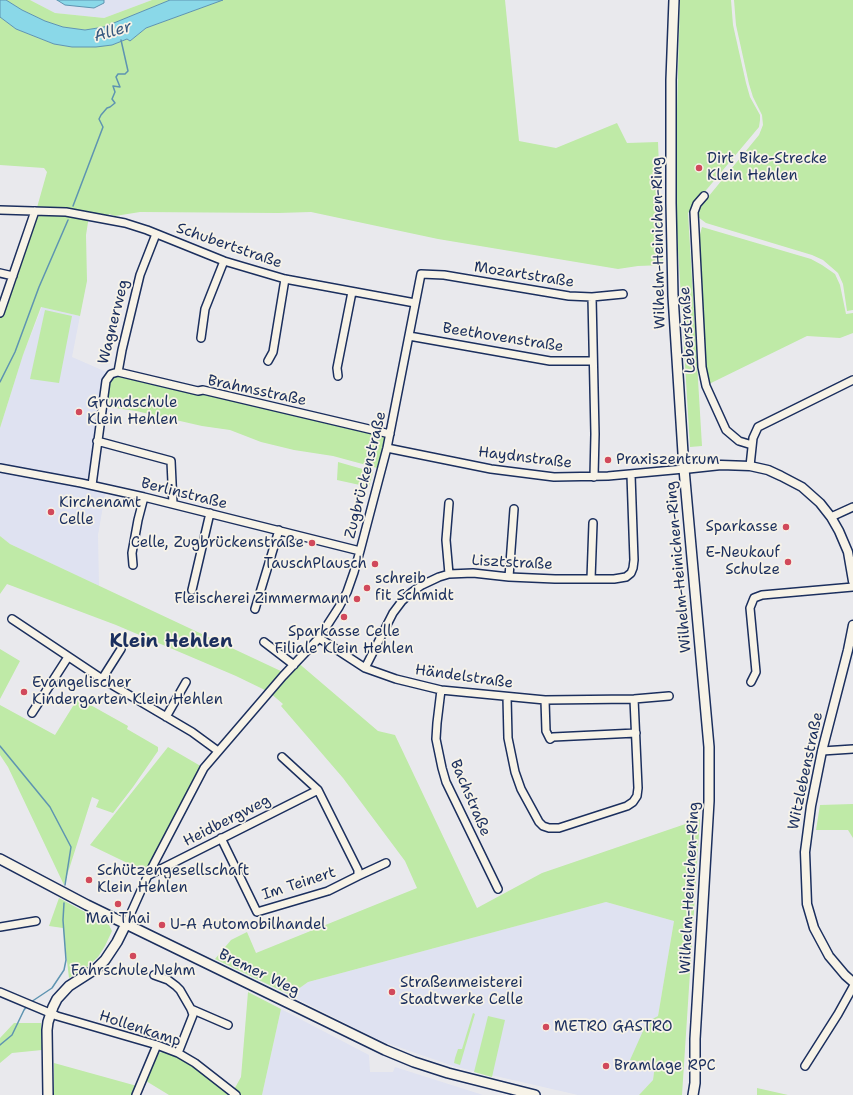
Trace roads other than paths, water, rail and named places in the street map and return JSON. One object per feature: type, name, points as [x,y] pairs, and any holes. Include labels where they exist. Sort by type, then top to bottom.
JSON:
[{"type":"main road","name":"Wilhelm-Heinichen-Ring","points":[[674,0],[671,80],[673,296],[684,469],[708,747],[709,800],[695,1039],[696,1095]]},
{"type":"main road","name":"Bremer Weg","points":[[0,859],[126,924],[385,1050],[430,1068],[514,1092],[535,1095]]},
{"type":"main road","points":[[48,1095],[47,1030],[50,1014],[57,999],[69,986],[97,968],[105,960],[114,947],[126,924]]},
{"type":"main road","name":"Wilhelm-Heinichen-Ring","points":[[693,1095],[695,1083]]},
{"type":"street","name":"Leberstraße","points":[[704,196],[697,204],[694,212],[702,367],[706,386],[726,430],[739,441],[752,445]]},
{"type":"street","name":"Schubertstraße","points":[[0,210],[66,212],[125,223],[224,261],[285,279],[415,303]]},
{"type":"street","points":[[0,313],[35,211]]},
{"type":"street","name":"Wagnerweg","points":[[92,485],[106,381],[111,374],[118,372],[140,275],[156,234]]},
{"type":"street","points":[[201,338],[205,309],[224,261]]},
{"type":"street","points":[[0,273],[13,276]]},
{"type":"street","name":"Mozartstraße","points":[[421,274],[444,275],[569,296],[592,297],[623,294]]},
{"type":"street","name":"Zugbrückenstraße","points":[[126,924],[148,875],[204,768],[319,638],[347,592],[360,552],[387,448],[421,274]]},
{"type":"street","points":[[268,361],[273,352],[285,279]]},
{"type":"street","points":[[338,376],[337,368],[352,292]]},
{"type":"street","points":[[592,297],[594,477]]},
{"type":"street","name":"Beethovenstraße","points":[[409,336],[550,361],[593,362]]},
{"type":"street","name":"Brahmsstraße","points":[[118,372],[198,391],[203,390],[390,434]]},
{"type":"street","points":[[750,466],[753,438],[758,427],[765,422],[853,380]]},
{"type":"street","points":[[97,441],[171,461],[174,496],[173,504]]},
{"type":"street","name":"Haydnstraße","points":[[387,448],[517,474],[554,477],[631,475],[684,469]]},
{"type":"street","points":[[684,469],[721,465],[750,466],[768,470],[802,487],[816,499],[832,517],[848,552],[853,581]]},
{"type":"street","name":"Berlinstraße","points":[[0,468],[92,485],[144,497],[279,530],[360,552]]},
{"type":"street","name":"Lisztstraße","points":[[366,668],[393,613],[402,601],[428,581],[449,574],[473,573],[509,577],[591,579],[614,579],[626,577],[631,574],[634,560],[631,475]]},
{"type":"street","points":[[133,565],[132,553],[144,497]]},
{"type":"street","points":[[449,503],[446,540],[449,574]]},
{"type":"street","points":[[832,517],[853,507]]},
{"type":"street","points":[[509,577],[514,509]]},
{"type":"street","points":[[192,590],[210,513]]},
{"type":"street","points":[[591,579],[593,523]]},
{"type":"street","points":[[254,609],[279,530]]},
{"type":"street","points":[[751,682],[756,672],[750,608],[754,598],[762,594],[853,587]]},
{"type":"street","points":[[12,619],[102,679],[192,732],[218,751]]},
{"type":"street","name":"Witzlebenstraße","points":[[853,625],[851,650],[822,751],[810,806],[806,842],[807,904],[814,928],[824,948],[836,965],[853,982]]},
{"type":"street","name":"Händelstraße","points":[[319,638],[366,668],[396,679],[441,690],[545,700],[634,699],[669,696]]},
{"type":"street","points":[[264,642],[294,665]]},
{"type":"street","points":[[102,679],[121,649]]},
{"type":"street","points":[[32,713],[68,657]]},
{"type":"street","points":[[166,717],[186,682]]},
{"type":"street","name":"Bachstraße","points":[[441,690],[436,739],[446,782],[498,889]]},
{"type":"street","points":[[507,697],[508,738],[515,772],[521,789],[539,822],[543,826],[549,828],[559,828],[627,806],[633,802],[638,788],[634,699]]},
{"type":"street","points":[[545,700],[546,731],[550,739],[553,737],[636,732]]},
{"type":"street","points":[[822,751],[853,749]]},
{"type":"street","name":"Im Teinert","points":[[282,757],[318,790],[358,870],[358,876]]},
{"type":"street","name":"Heidbergweg","points":[[148,875],[318,790]]},
{"type":"street","name":"Im Teinert","points":[[221,838],[257,912],[328,891],[386,863]]},
{"type":"street","points":[[0,927],[36,921]]},
{"type":"street","points":[[154,975],[168,980],[176,986],[191,1009],[193,1015],[178,1053]]},
{"type":"street","points":[[805,1066],[838,1014],[853,987]]},
{"type":"street","name":"Hollenkamp","points":[[0,992],[50,1014],[178,1053],[195,1063],[236,1095]]},
{"type":"street","points":[[191,1009],[228,1025]]},
{"type":"street","points":[[136,1095],[157,1046]]},
{"type":"water","name":"Aller","points":[[0,0],[6,0],[22,10],[45,21],[63,27],[85,30],[104,27],[170,0],[223,0],[146,28],[130,41],[127,39],[112,45],[96,47],[72,47],[54,44],[16,29],[0,17]]},
{"type":"water","points":[[57,0],[104,0],[104,3],[94,8],[65,5]]},
{"type":"waterway","name":"Aller","points":[[73,206],[103,127],[99,119],[107,108],[115,103],[112,99],[115,92],[113,86],[120,87],[116,77],[118,74],[125,74],[128,71],[121,40]]},
{"type":"waterway","points":[[0,382],[15,352],[39,287],[68,220]]},
{"type":"waterway","points":[[0,746],[50,807],[71,847],[65,885]]},
{"type":"waterway","points":[[31,1002],[52,988],[64,970],[66,960],[63,920],[64,903]]},
{"type":"waterway","points":[[0,1045],[12,1035],[27,1006]]},
{"type":"place","name":"Dirt Bike-Strecke Klein Hehlen","points":[[699,168]]},
{"type":"place","name":"Grundschule Klein Hehlen","points":[[79,412]]},
{"type":"place","name":"Praxiszentrum","points":[[608,460]]},
{"type":"place","name":"Kirchenamt Celle","points":[[51,512]]},
{"type":"place","name":"Sparkasse","points":[[786,527]]},
{"type":"place","name":"Celle, Zugbrückenstraße","points":[[312,543]]},
{"type":"place","name":"E-Neukauf Schulze","points":[[788,562]]},
{"type":"place","name":"TauschPlausch","points":[[375,564]]},
{"type":"place","name":"schreib fit Schmidt","points":[[367,588]]},
{"type":"place","name":"Fleischerei Zimmermann","points":[[357,599]]},
{"type":"place","name":"Sparkasse Celle Filiale Klein Hehlen","points":[[344,617]]},
{"type":"place","name":"Evangelischer Kindergarten Klein Hehlen","points":[[24,692]]},
{"type":"place","name":"Schützengesellschaft Klein Hehlen","points":[[89,880]]},
{"type":"place","name":"Mai Thai","points":[[118,904]]},
{"type":"place","name":"U-A Automobilhandel","points":[[162,925]]},
{"type":"place","name":"Fahrschule Nehm","points":[[133,956]]},
{"type":"place","name":"Straßenmeisterei Stadtwerke Celle","points":[[392,992]]},
{"type":"place","name":"METRO GASTRO","points":[[546,1027]]},
{"type":"place","name":"Bramlage RPC","points":[[606,1066]]},
{"type":"district","name":"Klein Hehlen","points":[[171,642]]}]
